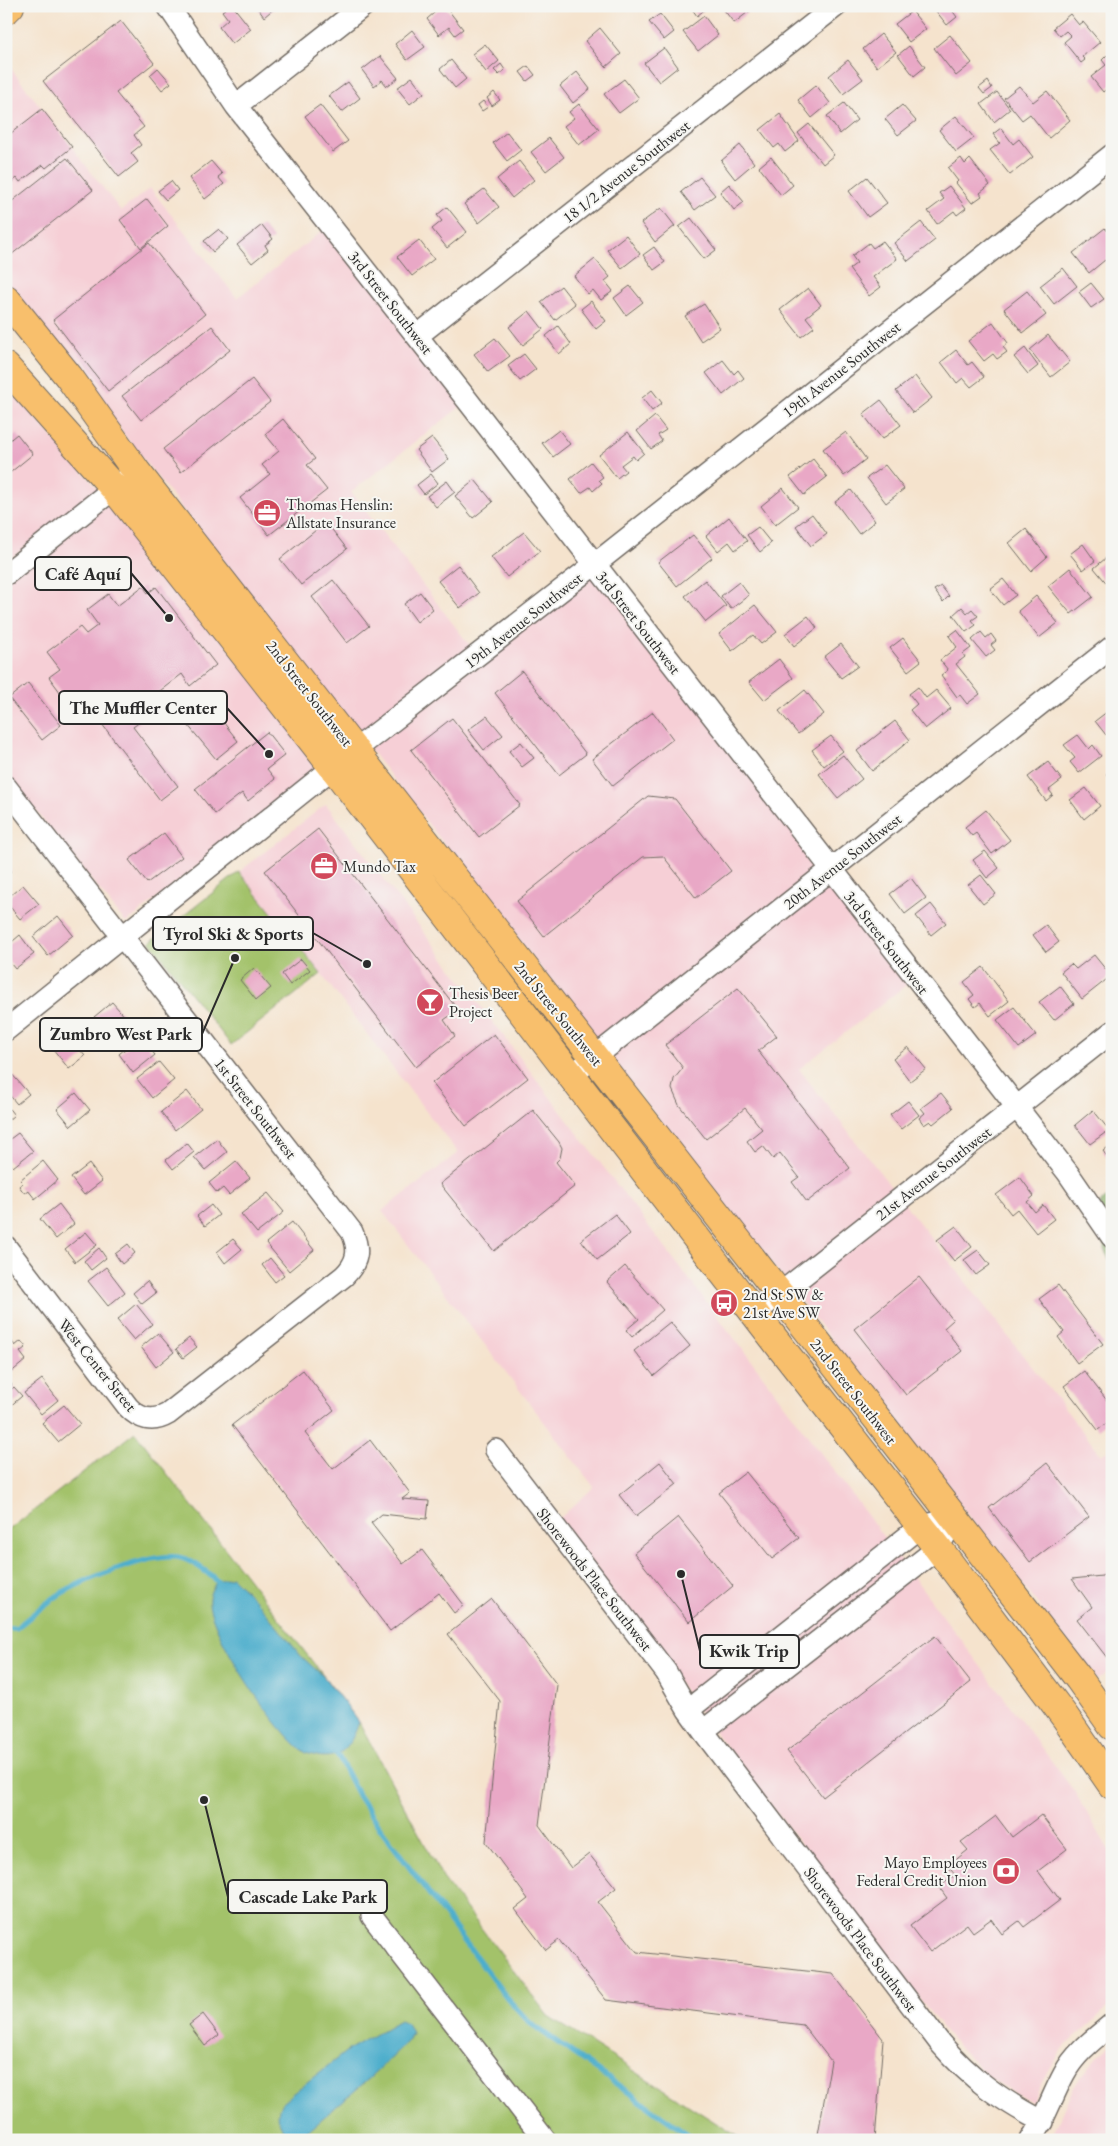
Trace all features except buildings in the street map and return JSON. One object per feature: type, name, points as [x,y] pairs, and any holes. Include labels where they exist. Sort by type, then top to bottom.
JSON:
[{"type":"main road","points":[[6,10],[10,6]]},
{"type":"main road","name":"2nd Street Southwest","points":[[6,299],[69,377],[136,471],[1074,1672],[1112,1726]]},
{"type":"main road","name":"2nd Street Southwest","points":[[6,367],[114,488],[333,767],[572,1075],[754,1314],[938,1548],[1060,1710],[1112,1785]]},
{"type":"street","points":[[6,16],[21,6]]},
{"type":"street","name":"3rd Street Southwest","points":[[168,6],[236,106],[1068,1173],[1112,1237]]},
{"type":"street","points":[[236,106],[363,6]]},
{"type":"street","name":"18 1/2 Avenue Southwest","points":[[417,336],[836,6]]},
{"type":"street","name":"19th Avenue Southwest","points":[[6,1030],[333,767],[595,564],[1112,154]]},
{"type":"street","points":[[6,574],[136,471]]},
{"type":"street","name":"20th Avenue Southwest","points":[[572,1075],[1112,647]]},
{"type":"street","name":"1st Street Southwest","points":[[6,788],[123,936],[352,1232],[356,1240],[357,1257],[351,1269],[258,1344]]},
{"type":"street","name":"21st Avenue Southwest","points":[[754,1314],[1112,1032]]},
{"type":"street","name":"West Center Street","points":[[6,1248],[128,1407],[142,1417],[156,1419],[168,1414],[258,1344]]},
{"type":"street","name":"Shorewoods Place Southwest","points":[[496,1450],[666,1672],[688,1710],[952,2057],[975,2080],[1042,2122]]},
{"type":"street","points":[[688,1710],[921,1526],[954,1519]]},
{"type":"street","points":[[704,1731],[938,1548],[954,1519]]},
{"type":"street","points":[[372,1916],[545,2140]]},
{"type":"street","points":[[1031,2140],[1072,2061],[1082,2049],[1112,2024]]},
{"type":"shaded area","points":[[6,62],[121,211],[150,188],[237,298],[330,225],[468,401],[351,492],[471,647],[588,556],[915,978],[799,1069],[1101,1455],[1112,1447],[1112,1669],[1097,1680],[6,283]]},
{"type":"shaded area","points":[[6,383],[98,489],[6,562]]},
{"type":"shaded area","points":[[110,498],[323,766],[126,923],[6,774],[6,580]]},
{"type":"shaded area","points":[[326,804],[754,1364],[1074,1791],[1112,1855],[1112,2004],[1065,2046],[1047,2073],[1032,2102],[991,2079],[950,2038],[717,1735],[559,1519],[594,1487],[382,1211],[458,1153],[321,974],[239,872]]},
{"type":"shaded area","points":[[1112,2044],[1112,2140],[1050,2140],[1070,2094],[1081,2076],[1092,2062]]},
{"type":"green space","points":[[239,872],[321,974],[231,1045],[150,942]]},
{"type":"green space","points":[[1112,1194],[1112,1268],[1095,1222],[1100,1203]]},
{"type":"green space","points":[[135,1432],[359,1722],[443,1878],[548,2016],[743,2140],[6,2140],[6,1532]]},
{"type":"water","points":[[232,1577],[258,1603],[301,1656],[324,1677],[359,1722],[353,1737],[345,1749],[339,1753],[326,1757],[317,1756],[306,1753],[293,1742],[264,1707],[234,1662],[222,1640],[209,1605],[211,1592],[217,1581]]},
{"type":"water","points":[[400,2020],[407,2023],[412,2033],[408,2041],[371,2077],[305,2133],[296,2138],[285,2131],[278,2117],[283,2101],[348,2050]]},
{"type":"waterway","points":[[11,1628],[16,1628],[48,1602],[69,1589],[125,1566],[157,1558],[182,1558],[196,1565],[217,1581]]},
{"type":"waterway","points":[[337,1754],[358,1795],[375,1821],[506,1997],[530,2023],[696,2140]]},
{"type":"place","name":"Thomas Henslin: Allstate Insurance","points":[[267,513]]},
{"type":"place","name":"Café Aquí","points":[[169,618]]},
{"type":"place","name":"The Muffler Center","points":[[269,754]]},
{"type":"place","name":"Mundo Tax","points":[[324,866]]},
{"type":"place","name":"Zumbro West Park","points":[[235,958]]},
{"type":"place","name":"Tyrol Ski & Sports","points":[[367,964]]},
{"type":"place","name":"Thesis Beer Project","points":[[430,1002]]},
{"type":"place","name":"2nd St SW & 21st Ave SW","points":[[724,1303]]},
{"type":"place","name":"Kwik Trip","points":[[681,1574]]},
{"type":"place","name":"Cascade Lake Park","points":[[204,1800]]},
{"type":"place","name":"Mayo Employees Federal Credit Union","points":[[1006,1871]]}]
